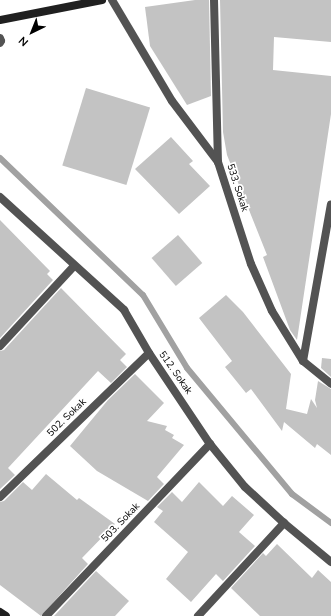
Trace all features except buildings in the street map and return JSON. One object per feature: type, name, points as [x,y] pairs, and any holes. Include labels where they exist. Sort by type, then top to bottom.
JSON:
[{"type":"street","points":[[0,20],[102,0]]},
{"type":"street","name":"533. Sokak","points":[[112,0],[172,101],[218,162],[251,264],[272,311],[303,361],[331,384]]},
{"type":"street","points":[[214,0],[218,162]]},
{"type":"street","points":[[0,38],[0,43]]},
{"type":"street","name":"512. Sokak","points":[[0,198],[124,310],[149,353],[210,444],[245,487],[284,523],[331,562]]},
{"type":"street","points":[[303,361],[331,204]]},
{"type":"street","points":[[0,346],[74,266]]},
{"type":"street","name":"502. Sokak","points":[[0,497],[149,353]]},
{"type":"street","name":"503. Sokak","points":[[46,616],[210,444]]},
{"type":"street","points":[[198,616],[284,523]]},
{"type":"street","points":[[0,612],[6,616]]},
{"type":"waterway","points":[[0,158],[143,295],[187,368],[292,494],[331,523]]}]
